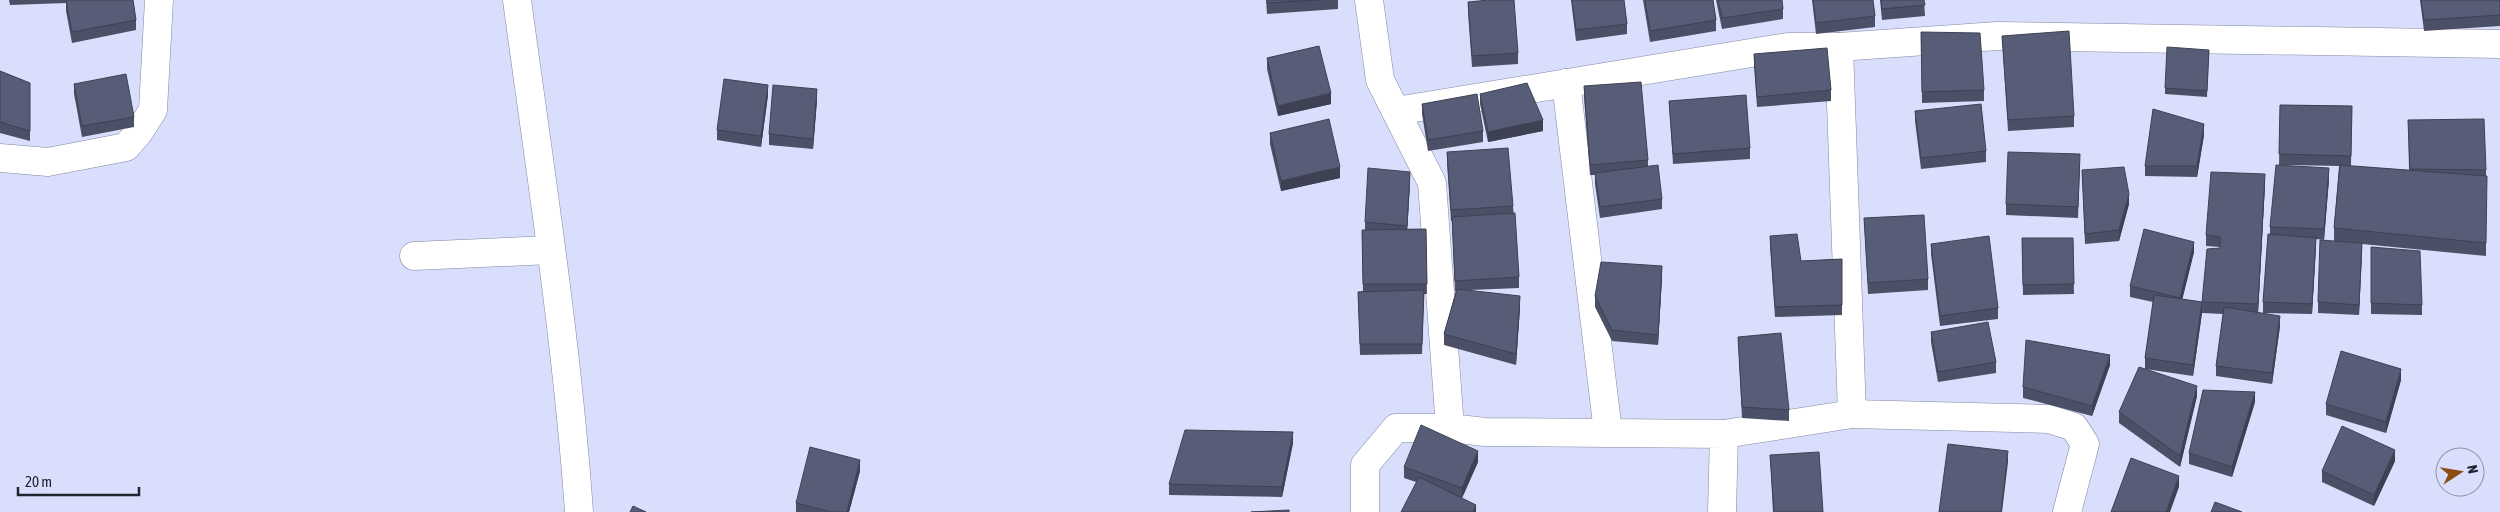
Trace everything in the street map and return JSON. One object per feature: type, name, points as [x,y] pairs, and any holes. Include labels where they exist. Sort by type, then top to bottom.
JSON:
[{"type":"street","points":[[0,158],[48,162],[126,147],[140,132],[152,110],[159,0]]},
{"type":"street","points":[[517,0],[551,250],[574,444],[579,512]]},
{"type":"street","points":[[1369,0],[1380,80],[1432,183],[1450,428]]},
{"type":"street","points":[[1396,111],[1788,47],[1839,47],[1997,36],[2500,44]]},
{"type":"street","points":[[1839,47],[1852,414]]},
{"type":"street","points":[[1566,83],[1608,432]]},
{"type":"street","points":[[414,256],[551,250]]},
{"type":"street","points":[[1365,512],[1365,465],[1396,428],[1450,428],[1485,432],[1724,434],[1852,414],[2048,419],[2074,427],[2085,444],[2067,512]]},
{"type":"street","points":[[1722,512],[1724,434]]},
{"type":"building","points":[[66,0],[133,0],[136,20],[72,32]]},
{"type":"building","points":[[1267,0],[1319,0],[1267,3]]},
{"type":"building","points":[[1514,0],[1518,53],[1472,56],[1468,2]]},
{"type":"building","points":[[1572,0],[1624,0],[1627,24],[1576,30]]},
{"type":"building","points":[[1645,0],[1713,0],[1716,20],[1650,31]]},
{"type":"building","points":[[1718,0],[1782,0],[1783,9],[1722,18]]},
{"type":"building","points":[[1813,0],[1873,0],[1875,16],[1816,23]]},
{"type":"building","points":[[1881,0],[1924,0],[1925,5],[1882,9]]},
{"type":"building","points":[[2421,0],[2500,0],[2500,15],[2424,20]]},
{"type":"building","points":[[2069,31],[2074,116],[2008,120],[2002,36]]},
{"type":"building","points":[[1921,32],[1980,33],[1984,90],[1922,92]]},
{"type":"building","points":[[1319,46],[1331,93],[1278,106],[1267,58]]},
{"type":"building","points":[[2167,47],[2209,50],[2207,91],[2165,88]]},
{"type":"building","points":[[1827,48],[1831,90],[1757,97],[1754,54]]},
{"type":"building","points":[[0,71],[30,83],[30,131],[0,122]]},
{"type":"building","points":[[126,74],[134,117],[82,126],[74,84]]},
{"type":"building","points":[[724,79],[768,85],[761,136],[717,130]]},
{"type":"building","points":[[1641,82],[1648,160],[1590,165],[1584,86]]},
{"type":"building","points":[[1527,83],[1543,120],[1488,132],[1480,94]]},
{"type":"building","points":[[773,85],[817,89],[813,139],[769,134]]},
{"type":"building","points":[[1477,94],[1483,131],[1428,140],[1422,104]]},
{"type":"building","points":[[1746,95],[1750,148],[1673,154],[1669,101]]},
{"type":"building","points":[[1981,104],[1986,151],[1921,158],[1915,111]]},
{"type":"building","points":[[2280,105],[2352,106],[2351,156],[2279,154]]},
{"type":"building","points":[[2153,109],[2204,124],[2197,166],[2145,166]]},
{"type":"building","points":[[1329,119],[1340,167],[1281,181],[1270,133]]},
{"type":"building","points":[[2484,119],[2486,170],[2410,169],[2408,120]]},
{"type":"building","points":[[1508,148],[1513,206],[1451,210],[1447,152]]},
{"type":"building","points":[[2008,152],[2080,154],[2078,207],[2006,204]]},
{"type":"building","points":[[1658,165],[1662,199],[1600,207],[1595,173]]},
{"type":"building","points":[[2276,165],[2329,168],[2324,229],[2270,227]]},
{"type":"building","points":[[2340,165],[2487,176],[2486,243],[2334,228]]},
{"type":"building","points":[[2124,167],[2129,194],[2119,230],[2085,234],[2082,170]]},
{"type":"building","points":[[1368,168],[1410,172],[1407,226],[1365,222]]},
{"type":"building","points":[[2211,172],[2265,174],[2258,304],[2202,302],[2207,249],[2220,248],[2220,237],[2206,235]]},
{"type":"building","points":[[1515,213],[1519,277],[1455,281],[1452,217]]},
{"type":"building","points":[[1924,215],[1928,279],[1868,283],[1864,218]]},
{"type":"building","points":[[1426,229],[1427,284],[1363,284],[1362,230]]},
{"type":"building","points":[[2144,229],[2194,242],[2180,298],[2130,286]]},
{"type":"building","points":[[1797,234],[1801,261],[1842,259],[1842,305],[1775,307],[1770,236]]},
{"type":"building","points":[[2268,234],[2316,238],[2312,304],[2263,302]]},
{"type":"building","points":[[1989,236],[1998,308],[1940,316],[1931,244]]},
{"type":"building","points":[[2022,238],[2073,238],[2074,284],[2023,285]]},
{"type":"building","points":[[2320,240],[2362,243],[2359,305],[2318,302]]},
{"type":"building","points":[[2371,247],[2420,251],[2422,305],[2371,303]]},
{"type":"building","points":[[1601,262],[1662,266],[1658,335],[1612,330],[1595,296]]},
{"type":"building","points":[[1457,289],[1520,296],[1516,354],[1444,334]]},
{"type":"building","points":[[1424,290],[1422,344],[1360,344],[1358,292]]},
{"type":"building","points":[[2154,295],[2202,302],[2193,365],[2145,358]]},
{"type":"building","points":[[2224,307],[2280,316],[2272,373],[2216,366]]},
{"type":"building","points":[[1988,322],[1996,362],[1938,372],[1931,332]]},
{"type":"building","points":[[1781,333],[1789,410],[1742,407],[1738,337]]},
{"type":"building","points":[[2026,340],[2110,355],[2092,406],[2023,387]]},
{"type":"building","points":[[2341,351],[2401,369],[2386,422],[2326,404]]},
{"type":"building","points":[[2139,367],[2197,386],[2180,456],[2119,412]]},
{"type":"building","points":[[2203,390],[2255,392],[2232,467],[2189,453]]},
{"type":"building","points":[[1421,425],[1478,451],[1462,488],[1404,467]]},
{"type":"building","points":[[2342,426],[2395,450],[2374,495],[2322,471]]},
{"type":"building","points":[[1185,430],[1293,432],[1282,487],[1169,484]]},
{"type":"building","points":[[1948,444],[2008,451],[2001,512],[1939,512]]},
{"type":"building","points":[[810,447],[860,460],[847,512],[831,512],[796,503]]},
{"type":"building","points":[[1819,452],[1823,512],[1774,512],[1770,455]]},
{"type":"building","points":[[2131,458],[2179,476],[2166,512],[2111,512]]},
{"type":"building","points":[[1419,477],[1476,505],[1473,512],[1401,512]]},
{"type":"building","points":[[2215,502],[2242,512],[2211,512]]},
{"type":"building","points":[[633,506],[646,512],[630,512]]},
{"type":"building","points":[[1289,510],[1289,512],[1251,512]]}]
